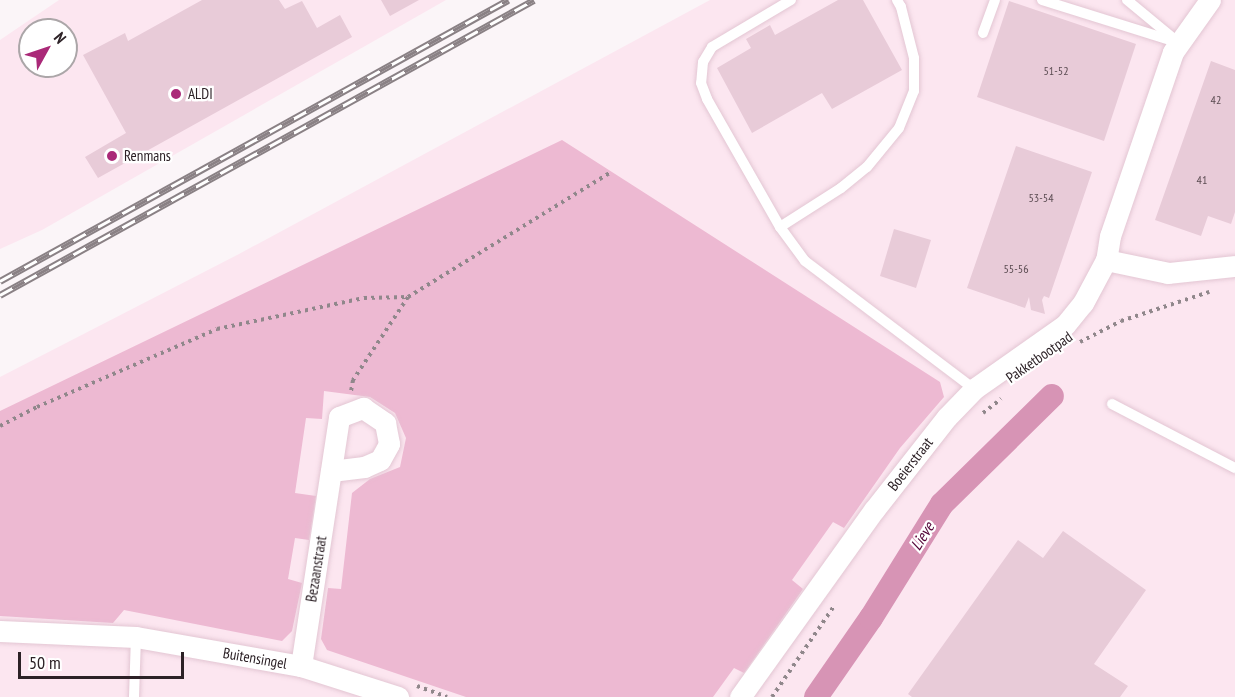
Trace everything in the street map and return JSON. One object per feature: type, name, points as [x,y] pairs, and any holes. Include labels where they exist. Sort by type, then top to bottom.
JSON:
[{"type":"street","name":"Boeierstraat","points":[[740,697],[874,510],[947,417],[974,389],[1065,325],[1083,303],[1106,260],[1110,236],[1173,52],[1210,0]]},
{"type":"street","points":[[1106,260],[1168,273],[1235,266]]},
{"type":"street","points":[[331,471],[364,467],[380,460],[389,444],[385,423],[363,408],[348,414]]},
{"type":"street","name":"Bezaanstraat","points":[[301,666],[339,417],[348,414]]},
{"type":"street","name":"Buitensingel","points":[[0,631],[136,637],[301,666],[398,697]]},
{"type":"lane","points":[[791,0],[712,47],[703,62],[701,82],[707,99],[780,227],[805,261],[974,389]]},
{"type":"lane","points":[[780,227],[867,167],[899,128],[914,92],[914,58],[901,7],[897,0]]},
{"type":"lane","points":[[983,33],[995,0]]},
{"type":"lane","points":[[1042,0],[1179,43]]},
{"type":"lane","points":[[1127,0],[1179,43]]},
{"type":"lane","points":[[1112,404],[1235,468]]},
{"type":"lane","points":[[134,697],[136,637]]},
{"type":"path","points":[[348,414],[353,381],[408,297],[610,172]]},
{"type":"path","name":"Pakketbootpad","points":[[1078,343],[1121,321],[1214,291]]},
{"type":"path","points":[[0,426],[37,407],[217,329],[364,298],[408,297]]},
{"type":"path","name":"Pakketbootpad","points":[[977,418],[1010,392]]},
{"type":"shaded area","points":[[59,0],[446,0],[42,230],[0,249],[0,40],[18,28],[18,78],[78,78],[78,18],[32,18]]},
{"type":"shaded area","points":[[710,0],[1235,0],[1235,697],[0,697],[0,377],[239,254]]},
{"type":"shaded area","points":[[562,140],[940,382],[944,397],[900,448],[844,528],[833,522],[792,580],[803,589],[744,673],[734,668],[713,697],[466,697],[327,650],[321,639],[328,588],[341,589],[352,493],[370,479],[400,467],[406,438],[395,413],[370,397],[324,391],[322,419],[306,418],[295,493],[316,496],[309,540],[295,538],[288,579],[302,583],[292,631],[282,641],[124,610],[113,623],[0,616],[0,411]]},
{"type":"building","name":"ALDI","points":[[202,0],[279,0],[285,9],[302,1],[317,28],[340,15],[352,37],[98,178],[85,157],[126,133],[83,55],[125,33],[128,41]]},
{"type":"building","points":[[381,0],[419,0],[390,16]]},
{"type":"building","points":[[838,0],[863,0],[902,70],[832,109],[822,93],[752,133],[717,68],[751,48],[746,39],[770,25],[775,35]]},
{"type":"building","points":[[1009,1],[1136,44],[1104,141],[977,97]]},
{"type":"building","points":[[1211,61],[1235,70],[1235,212],[1231,224],[1208,216],[1201,236],[1155,220]]},
{"type":"building","points":[[1016,146],[1092,172],[1049,298],[1044,296],[1042,300],[1045,314],[1031,310],[1029,297],[1025,308],[967,288]]},
{"type":"building","points":[[894,229],[931,240],[916,288],[880,276]]},
{"type":"building","points":[[1063,531],[1146,590],[1094,664],[1128,686],[1120,697],[912,697],[908,694],[1018,540],[1043,558]]},
{"type":"waterway","name":"Lieve","points":[[816,697],[871,618],[942,504],[1052,396]]},
{"type":"railway","points":[[0,281],[508,0]]},
{"type":"railway","points":[[0,295],[534,0]]},
{"type":"place","name":"ALDI","points":[[176,94]]},
{"type":"place","name":"Renmans","points":[[112,156]]}]
